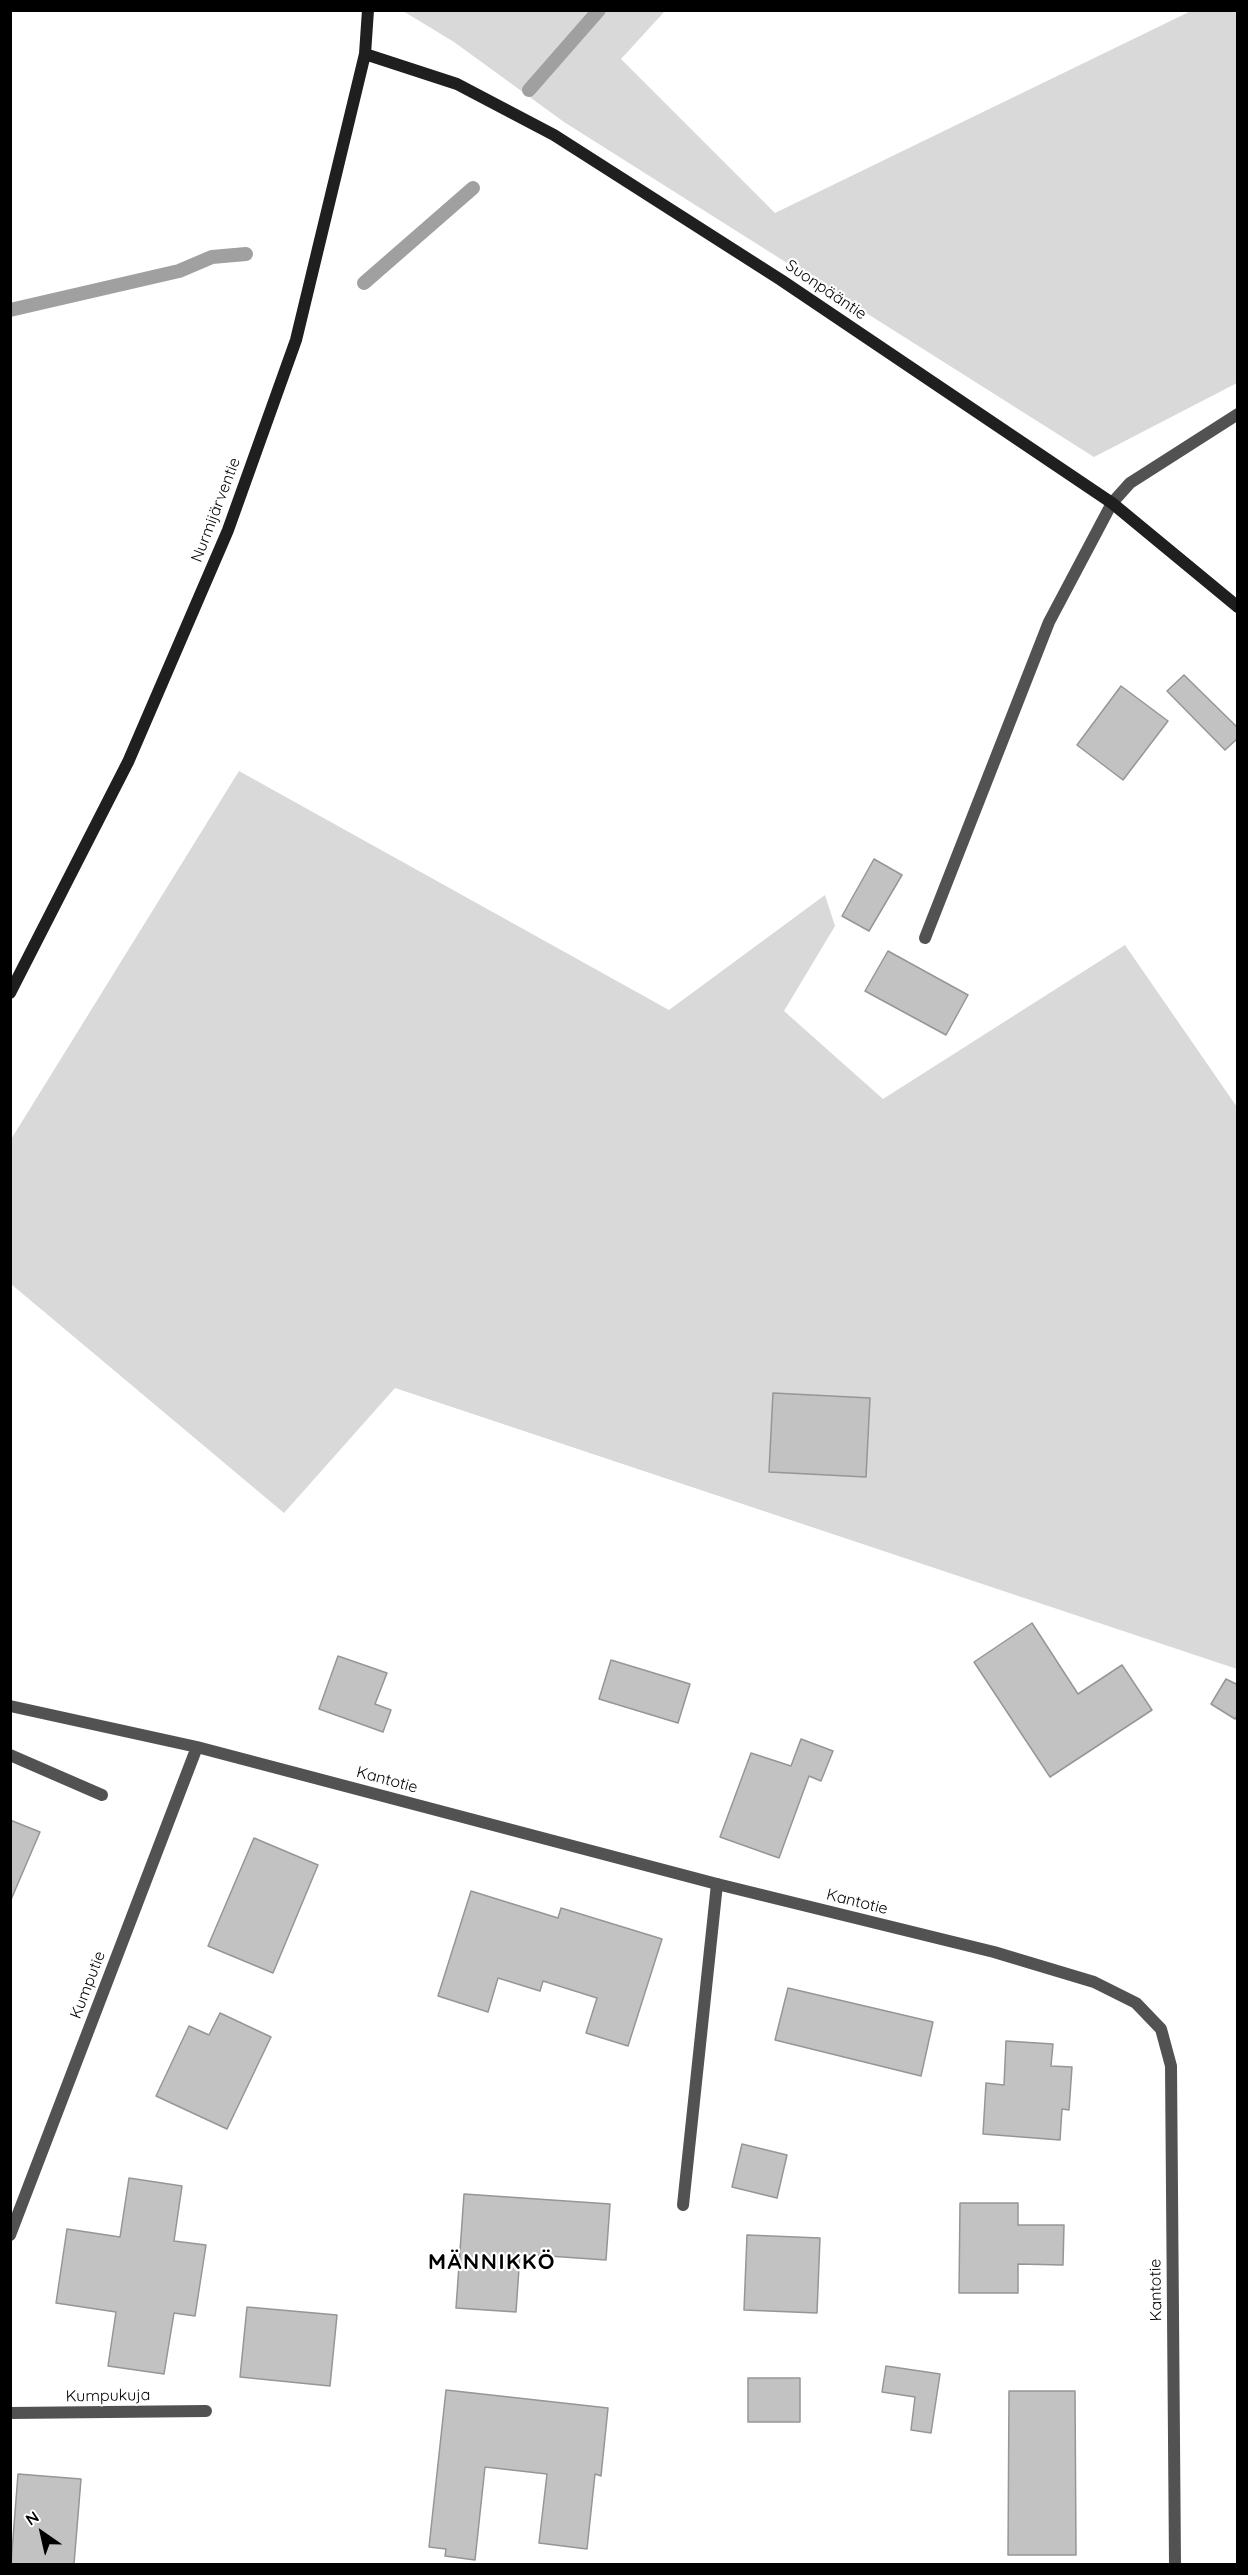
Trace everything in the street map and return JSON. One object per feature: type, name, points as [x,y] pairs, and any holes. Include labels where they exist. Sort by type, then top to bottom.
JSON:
[{"type":"street","name":"Nurmijärventie","points":[[10,993],[128,762],[228,530],[296,340],[365,54],[368,10]]},
{"type":"street","name":"Suonpääntie","points":[[365,54],[456,84],[554,135],[781,280],[1112,503],[1238,606]]},
{"type":"street","points":[[925,938],[1049,621],[1112,503],[1130,483],[1238,414]]},
{"type":"street","name":"Kantotie","points":[[10,1706],[197,1747],[717,1884],[994,1952],[1094,1982],[1136,2003],[1161,2030],[1171,2066],[1176,2565]]},
{"type":"street","name":"Kumputie","points":[[10,2235],[197,1747]]},
{"type":"street","points":[[10,1755],[102,1795]]},
{"type":"street","points":[[683,2205],[717,1884]]},
{"type":"street","name":"Kumpukuja","points":[[10,2413],[206,2411]]},
{"type":"shaded area","points":[[403,11],[665,11],[621,59],[775,213],[1191,11],[1237,11],[1237,383],[1094,457],[564,122],[454,42]]},
{"type":"shaded area","points":[[239,771],[669,1010],[825,895],[835,926],[784,1011],[883,1099],[1125,945],[1237,1107],[1237,1669],[395,1388],[284,1513],[11,1284],[10,1141]]},
{"type":"building","points":[[1184,675],[1238,728],[1238,738],[1225,750],[1167,691]]},
{"type":"building","points":[[1121,686],[1168,721],[1123,780],[1077,745]]},
{"type":"building","points":[[874,859],[902,875],[869,931],[842,916]]},
{"type":"building","points":[[888,951],[968,995],[946,1035],[865,991]]},
{"type":"building","points":[[773,1393],[870,1398],[866,1477],[769,1472]]},
{"type":"building","points":[[1032,1623],[1078,1694],[1122,1665],[1152,1710],[1050,1777],[974,1662]]},
{"type":"building","points":[[338,1656],[387,1673],[375,1704],[391,1710],[383,1732],[319,1709]]},
{"type":"building","points":[[611,1660],[690,1684],[678,1723],[599,1699]]},
{"type":"building","points":[[1226,1679],[1238,1685],[1238,1714],[1235,1719],[1211,1704]]},
{"type":"building","points":[[801,1739],[833,1751],[821,1781],[809,1776],[779,1858],[720,1837],[751,1753],[791,1766]]},
{"type":"building","points":[[10,1820],[40,1832],[10,1902]]},
{"type":"building","points":[[254,1838],[318,1865],[273,1973],[208,1946]]},
{"type":"building","points":[[471,1891],[558,1918],[561,1908],[662,1939],[628,2046],[586,2033],[597,1998],[543,1981],[540,1991],[498,1978],[488,2012],[438,1996]]},
{"type":"building","points":[[788,1988],[933,2022],[921,2076],[775,2040]]},
{"type":"building","points":[[220,2013],[271,2037],[227,2129],[156,2096],[189,2026],[209,2035]]},
{"type":"building","points":[[1006,2041],[1053,2044],[1051,2066],[1072,2067],[1069,2110],[1062,2109],[1060,2140],[983,2134],[986,2083],[1004,2085]]},
{"type":"building","points":[[742,2144],[787,2155],[777,2198],[732,2187]]},
{"type":"building","points":[[129,2178],[182,2186],[174,2241],[206,2245],[195,2316],[174,2313],[164,2374],[108,2366],[116,2312],[56,2303],[67,2229],[120,2237]]},
{"type":"building","points":[[464,2194],[610,2204],[606,2260],[520,2254],[516,2312],[456,2308]]},
{"type":"building","points":[[960,2203],[1018,2203],[1018,2225],[1064,2225],[1063,2265],[1018,2264],[1018,2293],[959,2293]]},
{"type":"building","points":[[747,2235],[820,2238],[817,2313],[744,2310]]},
{"type":"building","points":[[247,2307],[337,2315],[330,2386],[240,2377]]},
{"type":"building","points":[[886,2366],[940,2374],[931,2433],[911,2430],[915,2397],[882,2392]]},
{"type":"building","points":[[748,2378],[800,2378],[800,2422],[748,2422]]},
{"type":"building","points":[[446,2390],[608,2408],[601,2476],[595,2474],[587,2549],[539,2543],[547,2474],[485,2467],[475,2560],[445,2556],[446,2549],[429,2547]]},
{"type":"building","points":[[1009,2391],[1075,2391],[1076,2555],[1008,2555]]},
{"type":"building","points":[[18,2474],[81,2479],[74,2564],[11,2564]]},
{"type":"waterway","points":[[529,90],[599,10]]},
{"type":"waterway","points":[[364,283],[473,188]]},
{"type":"waterway","points":[[10,310],[179,271],[212,257],[246,254]]},
{"type":"district","name":"MÄNNIKKÖ","points":[[492,2262]]}]
